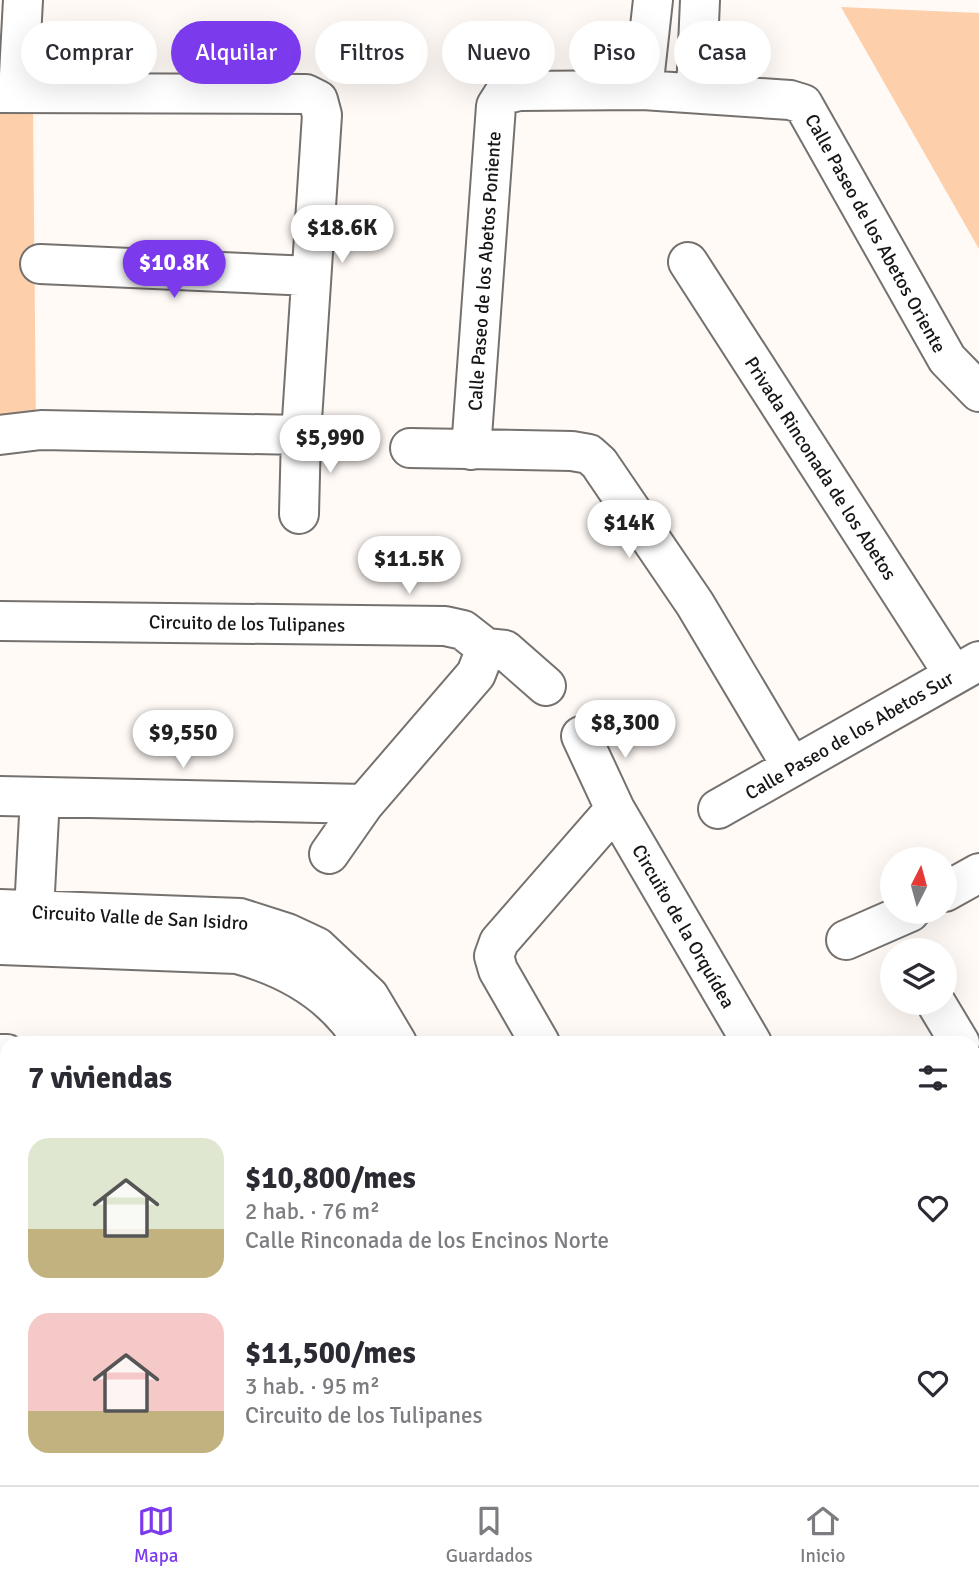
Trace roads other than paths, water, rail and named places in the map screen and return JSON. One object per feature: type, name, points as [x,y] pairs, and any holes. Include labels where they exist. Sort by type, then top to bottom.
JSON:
[{"type":"street","points":[[23,0],[9,93],[306,94],[318,100],[322,115],[301,435],[299,514]]},
{"type":"street","points":[[653,0],[643,90],[696,92],[700,0]]},
{"type":"street","name":"Calle Paseo de los Abetos Poniente","points":[[471,450],[496,106],[503,95],[519,91],[643,90]]},
{"type":"street","name":"Calle Paseo de los Abetos Oriente","points":[[696,92],[790,100],[803,104],[947,359],[979,392]]},
{"type":"street","name":"Privada Rinconada de los Abetos","points":[[688,262],[966,668]]},
{"type":"street","points":[[40,264],[311,276]]},
{"type":"street","points":[[0,435],[41,430],[301,435]]},
{"type":"street","points":[[410,448],[572,451],[589,454],[599,463],[695,604],[792,767]]},
{"type":"street","name":"Circuito de los Tulipanes","points":[[0,621],[445,626],[463,630],[486,648],[505,650],[546,686]]},
{"type":"street","points":[[329,854],[364,804],[476,674],[486,648]]},
{"type":"street","name":"Calle Paseo de los Abetos Sur","points":[[718,809],[966,668]]},
{"type":"street","name":"Circuito de la Orquídea","points":[[581,736],[615,808],[748,1036]]},
{"type":"street","points":[[0,796],[364,804]]},
{"type":"street","points":[[17,910],[40,797]]},
{"type":"street","points":[[536,1036],[498,970],[494,956],[499,942],[615,808]]},
{"type":"street","points":[[957,885],[979,873]]},
{"type":"street","name":"Circuito Valle de San Isidro","points":[[17,910],[240,918],[287,933],[317,947],[369,996],[393,1036]]},
{"type":"street","points":[[846,940],[902,928]]},
{"type":"street","name":"Circuito Valle de San Isidro","points":[[0,945],[247,957],[267,962],[305,981],[334,1006],[358,1036]]},
{"type":"street","points":[[943,1015],[956,1036]]}]
